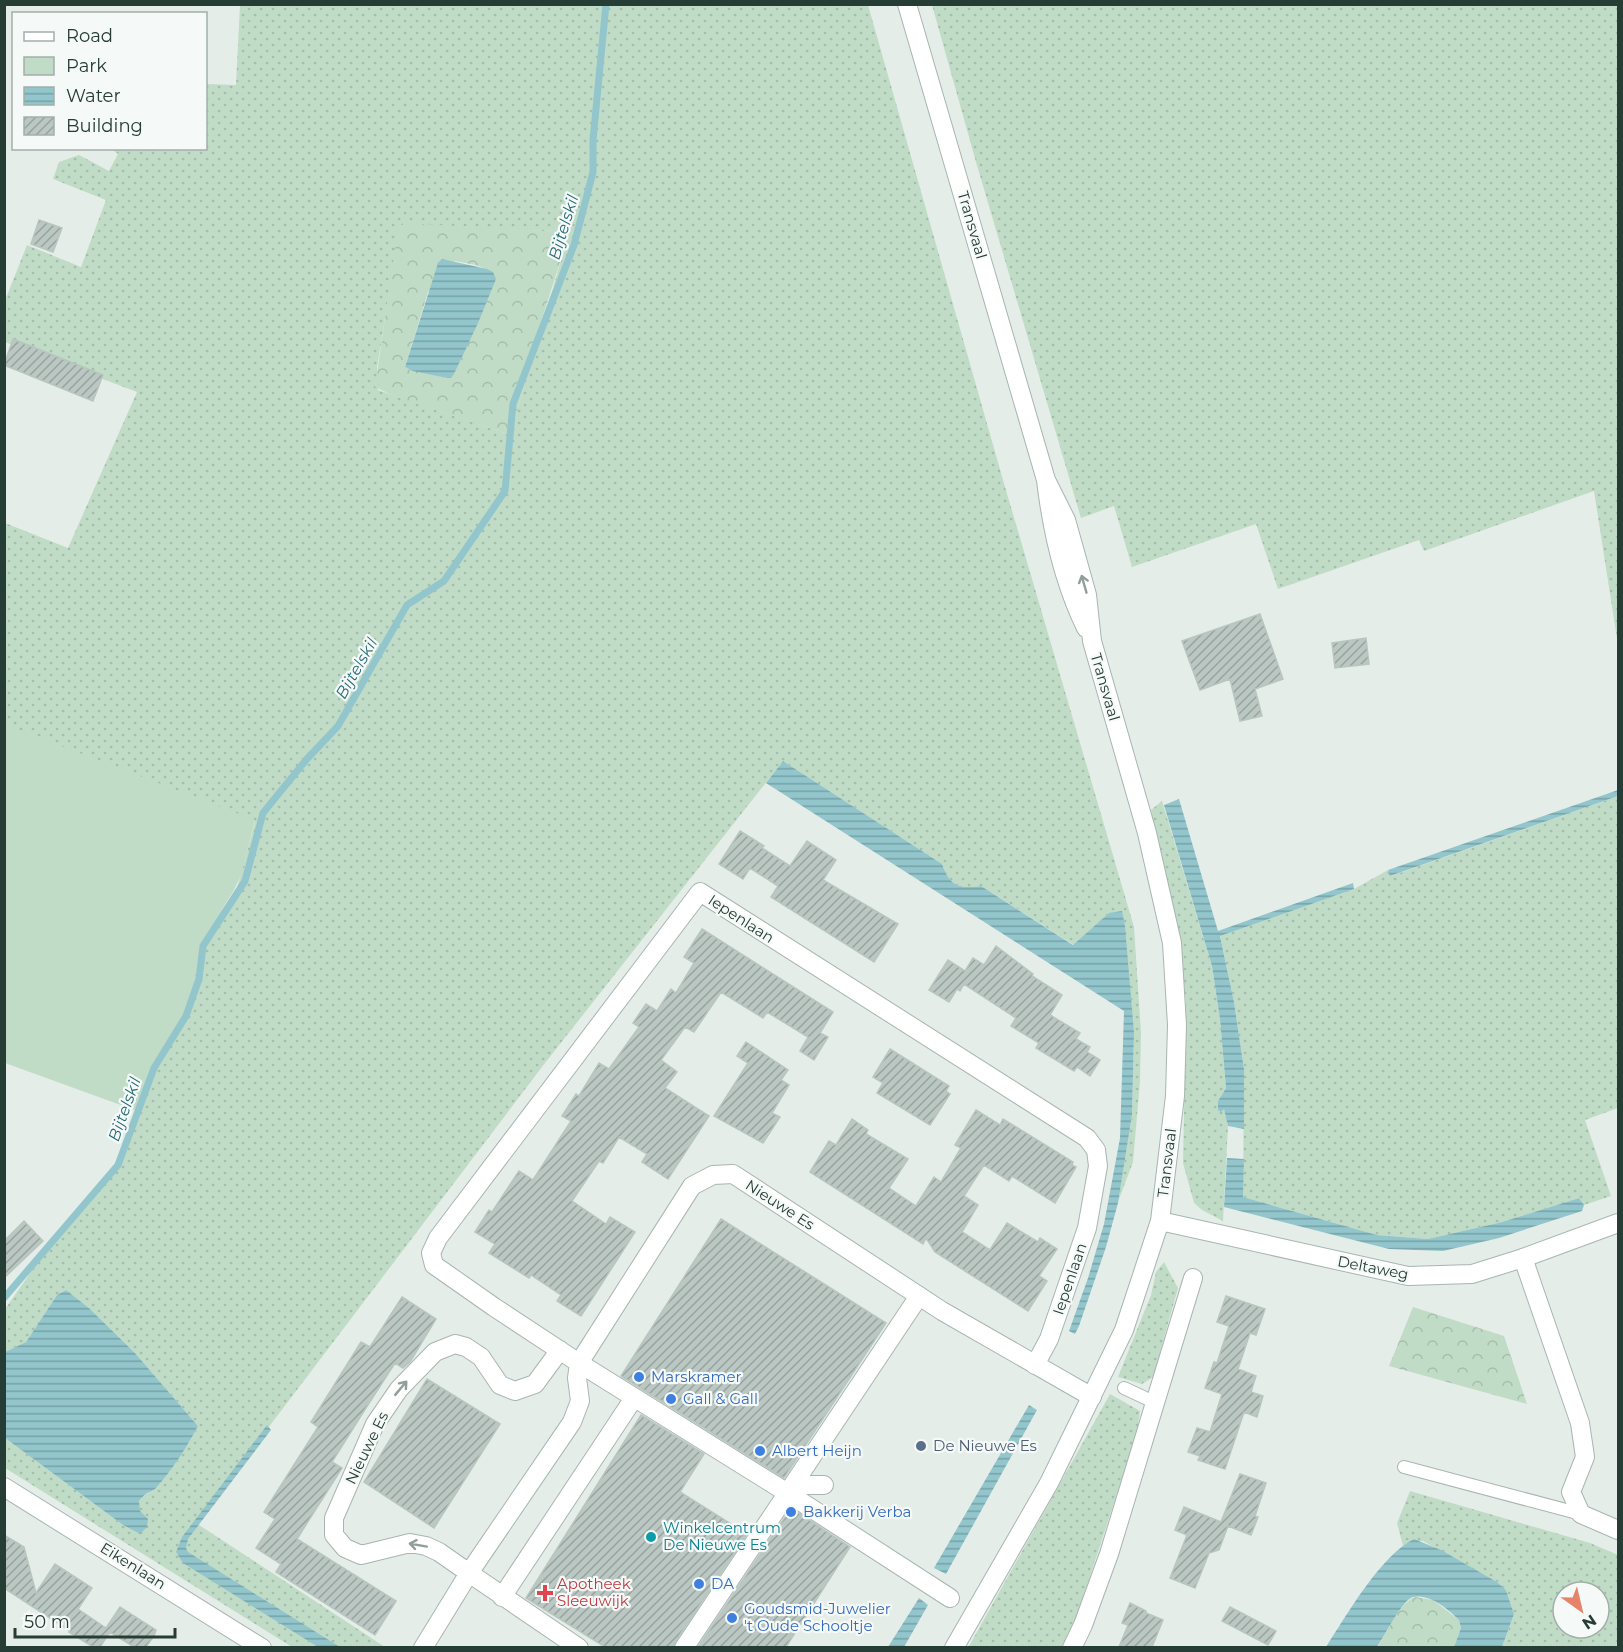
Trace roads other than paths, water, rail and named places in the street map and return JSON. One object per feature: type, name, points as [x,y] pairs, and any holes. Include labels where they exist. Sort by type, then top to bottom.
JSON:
[{"type":"street","name":"Transvaal","points":[[907,4],[1046,480],[1066,520],[1087,595],[1092,641],[1147,833],[1172,943],[1177,1025],[1174,1096],[1160,1221],[1124,1330],[1049,1483],[954,1647]]},
{"type":"street","name":"Iepenlaan","points":[[579,1363],[434,1265],[430,1253],[438,1238],[700,892],[1087,1138],[1096,1150],[1098,1166],[1087,1228],[1049,1339],[1035,1365]]},
{"type":"street","name":"Nieuwe Es","points":[[579,1363],[692,1186],[713,1174],[733,1174],[919,1296],[1092,1397]]},
{"type":"street","name":"Deltaweg","points":[[1160,1221],[1408,1276],[1472,1274],[1618,1223]]},
{"type":"street","points":[[1523,1258],[1580,1423],[1585,1457],[1571,1492],[1581,1514],[1618,1530]]},
{"type":"street","points":[[1072,1647],[1083,1625],[1109,1554],[1193,1278]]},
{"type":"street","points":[[684,1647],[919,1296]]},
{"type":"street","name":"Nieuwe Es","points":[[560,1350],[535,1384],[515,1391],[500,1385],[481,1357],[466,1347],[455,1344],[435,1352],[399,1389],[375,1424],[334,1518],[334,1535],[345,1548],[361,1555],[411,1543],[426,1546],[439,1552],[502,1597],[551,1640],[579,1647]]},
{"type":"street","points":[[423,1647],[469,1573],[572,1422],[580,1401],[577,1378],[579,1363],[950,1598]]},
{"type":"street","points":[[502,1597],[634,1398]]},
{"type":"street","points":[[786,1492],[805,1485],[824,1485]]},
{"type":"street","name":"Eikenlaan","points":[[4,1487],[262,1647]]},
{"type":"lane","points":[[1124,1388],[1156,1403]]},
{"type":"lane","points":[[1404,1467],[1581,1514]]},
{"type":"water","points":[[442,259],[487,269],[493,272],[496,279],[478,323],[451,378],[413,371],[405,367],[438,263]]},
{"type":"water","points":[[783,761],[942,864],[948,877],[956,884],[966,887],[981,886],[1073,945],[1109,913],[1122,911],[1134,1033],[1132,1115],[1118,1203],[1106,1247],[1075,1334],[1069,1331],[1104,1224],[1120,1138],[1124,1011],[766,783]]},
{"type":"water","points":[[1618,790],[1618,796],[1390,876],[1388,870]]},
{"type":"water","points":[[1179,799],[1218,931],[1353,883],[1354,889],[1220,936],[1234,1002],[1244,1069],[1244,1129],[1228,1126],[1224,1109],[1221,1112],[1218,1110],[1218,1101],[1226,1088],[1220,1019],[1212,966],[1164,805]]},
{"type":"water","points":[[1227,1158],[1244,1159],[1243,1197],[1377,1235],[1428,1239],[1502,1222],[1579,1198],[1584,1205],[1582,1211],[1499,1238],[1443,1251],[1389,1249],[1224,1207]]},
{"type":"water","points":[[66,1290],[89,1308],[135,1353],[198,1426],[169,1473],[155,1489],[139,1501],[140,1511],[148,1519],[147,1527],[140,1534],[123,1525],[5,1438],[5,1352],[26,1342],[57,1295]]},
{"type":"water","points":[[1029,1405],[1037,1410],[946,1574],[934,1568]]},
{"type":"water","points":[[267,1425],[271,1430],[188,1539],[186,1548],[188,1552],[340,1647],[318,1647],[183,1563],[176,1552],[182,1537]]},
{"type":"water","points":[[1414,1539],[1441,1550],[1497,1582],[1506,1590],[1514,1614],[1502,1647],[1454,1647],[1461,1628],[1459,1620],[1439,1603],[1419,1596],[1413,1597],[1404,1605],[1377,1647],[1326,1647],[1377,1572],[1389,1558]]},
{"type":"water","points":[[919,1598],[928,1605],[904,1647],[888,1647]]},
{"type":"waterway","name":"Bijtelskil","points":[[4,1298],[118,1165],[154,1068],[186,1016],[199,979],[203,946],[245,881],[263,813],[306,760],[338,726],[407,605],[444,581],[505,491],[513,404],[574,245],[593,172],[593,140],[606,4]]},
{"type":"place","name":"Marskramer","points":[[639,1377]]},
{"type":"place","name":"Gall & Gall","points":[[671,1399]]},
{"type":"place","name":"De Nieuwe Es","points":[[921,1446]]},
{"type":"place","name":"Albert Heijn","points":[[760,1451]]},
{"type":"place","name":"Bakkerij Verba","points":[[791,1512]]},
{"type":"place","name":"Winkelcentrum De Nieuwe Es","points":[[651,1537]]},
{"type":"place","name":"DA","points":[[699,1584]]},
{"type":"place","name":"Apotheek Sleeuwijk","points":[[545,1593]]},
{"type":"place","name":"Goudsmid-Juwelier 't Oude Schooltje","points":[[732,1618]]}]
